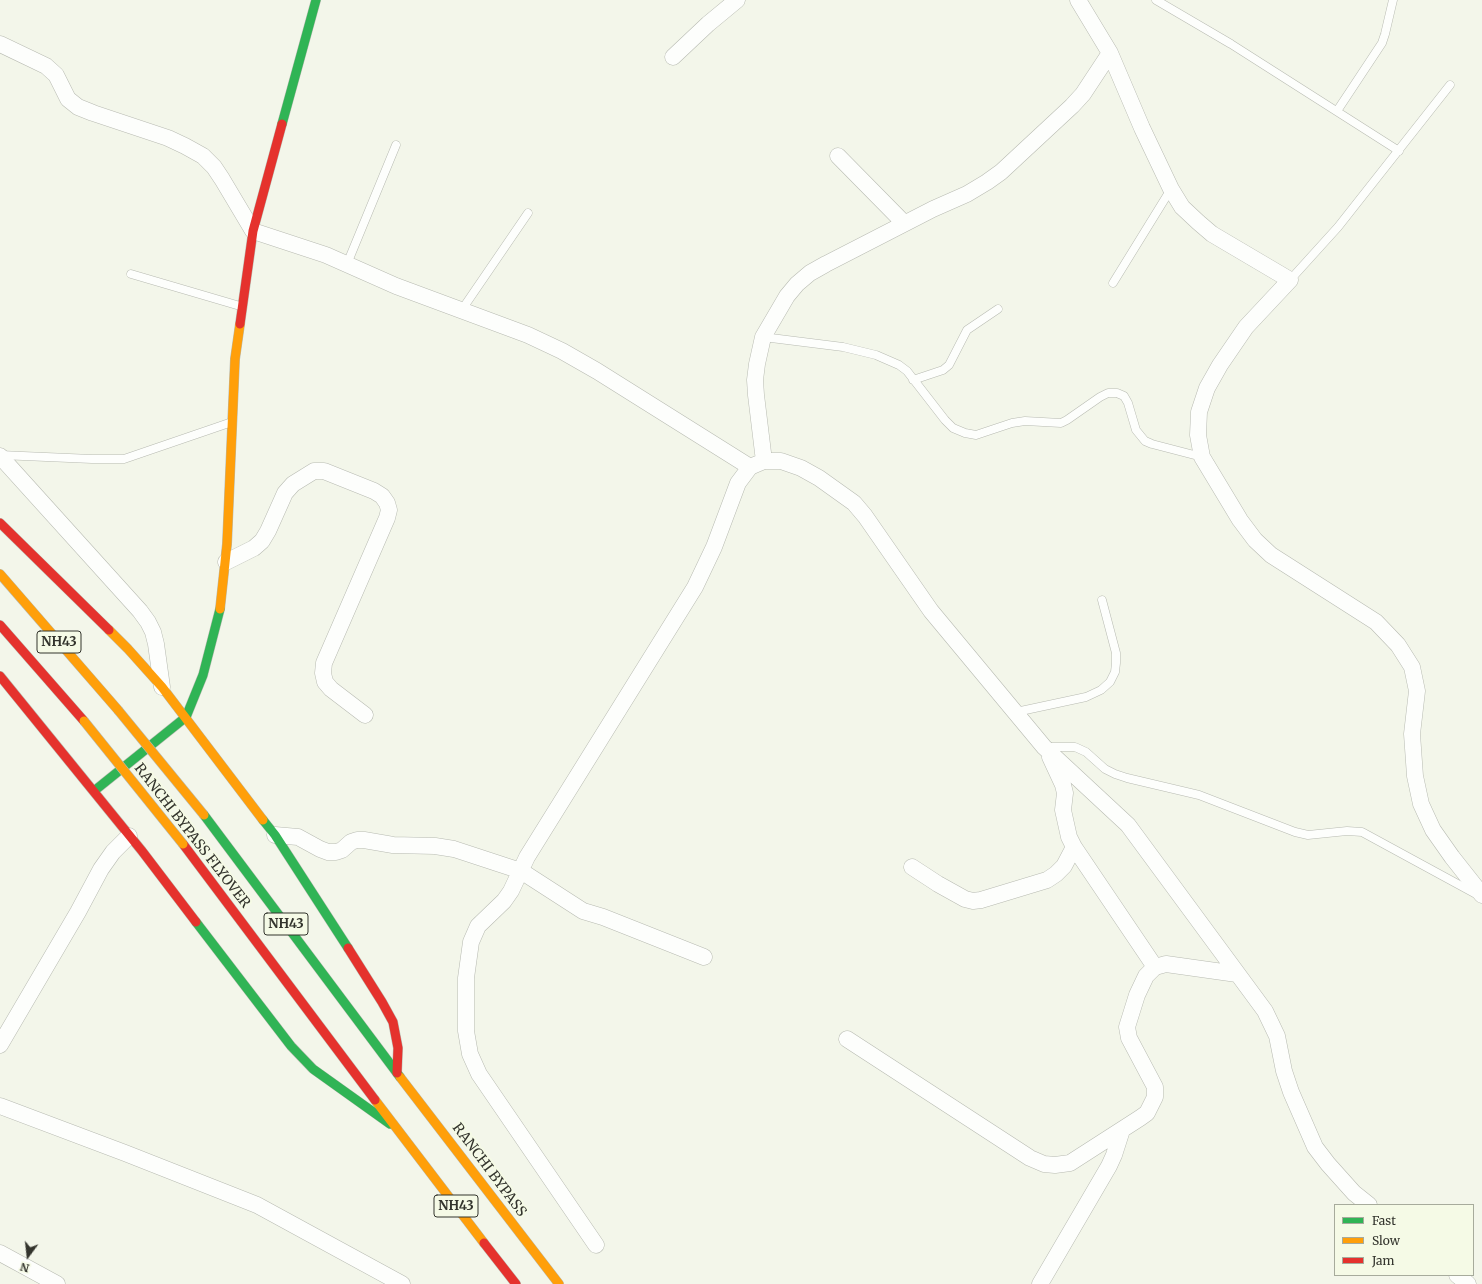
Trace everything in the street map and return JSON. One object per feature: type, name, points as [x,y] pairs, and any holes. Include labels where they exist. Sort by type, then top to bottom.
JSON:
[{"type":"main road","points":[[94,791],[186,717],[203,675],[218,614],[226,562],[235,360],[241,306],[253,231],[316,0]]},
{"type":"main road","points":[[0,523],[128,649],[162,687],[275,835],[386,1008],[393,1022],[398,1048],[397,1073]]},
{"type":"main road","name":"RANCHI BYPASS FLYOVER","points":[[0,574],[118,710],[204,815],[397,1073]]},
{"type":"main road","name":"RANCHI BYPASS FLYOVER","points":[[0,625],[84,721],[182,844],[396,1129]]},
{"type":"main road","points":[[0,676],[94,791],[291,1046],[313,1069],[396,1129]]},
{"type":"main road","name":"RANCHI BYPASS","points":[[397,1073],[559,1284]]},
{"type":"main road","name":"NH43","points":[[396,1129],[516,1284]]},
{"type":"street","points":[[673,57],[708,24],[737,0]]},
{"type":"street","points":[[1078,0],[1110,52],[1142,128],[1182,207],[1212,234],[1290,280],[1246,328],[1220,365],[1207,388],[1199,412],[1198,435],[1202,457],[1240,520],[1255,540],[1271,555],[1376,622],[1398,645],[1412,667],[1416,691],[1412,734],[1414,776],[1421,804],[1433,830],[1482,896]]},
{"type":"street","points":[[0,44],[46,66],[56,75],[68,99],[78,107],[168,138],[203,156],[222,178],[253,231],[347,264],[396,286],[528,335],[562,351],[757,464]]},
{"type":"street","points":[[757,464],[755,380],[763,337],[787,296],[797,284],[810,272],[967,194],[1001,172],[1072,106],[1082,94],[1110,52]]},
{"type":"street","points":[[838,156],[904,224]]},
{"type":"street","points":[[0,455],[140,611],[148,622],[153,632],[156,644],[162,687]]},
{"type":"street","points":[[596,1245],[479,1074],[470,1054],[467,1043],[466,978],[471,942],[478,926],[504,901],[511,890],[527,857],[695,587],[714,547],[738,483],[757,464],[780,460],[819,478],[854,503],[865,516],[931,611],[1044,746],[1128,825],[1265,1011],[1277,1036],[1284,1071],[1291,1092],[1316,1147],[1328,1164],[1354,1193],[1368,1204]]},
{"type":"street","points":[[226,562],[254,548],[262,541],[285,493],[292,484],[314,471],[324,471],[374,491],[382,496],[387,502],[389,510],[387,518],[324,663],[323,673],[325,682],[331,689],[365,715]]},
{"type":"street","points":[[1044,746],[1063,784],[1065,793],[1063,810],[1069,837],[1074,847],[1155,967]]},
{"type":"street","points":[[275,835],[298,837],[328,852],[342,850],[351,842],[357,840],[405,846],[444,846],[521,871],[583,912],[603,917],[704,957]]},
{"type":"street","points":[[0,1045],[78,912],[100,869],[113,852],[129,836]]},
{"type":"street","points":[[912,867],[938,884],[965,899],[973,901],[981,900],[1047,880],[1064,866],[1074,847]]},
{"type":"street","points":[[847,1039],[1030,1158],[1044,1164],[1055,1166],[1070,1163],[1147,1113],[1155,1097],[1155,1087],[1129,1038],[1128,1028],[1137,995],[1146,976],[1155,967],[1166,964],[1237,974]]},
{"type":"street","points":[[0,1106],[125,1152],[257,1205],[398,1283]]},
{"type":"street","points":[[1040,1284],[1109,1166],[1122,1130]]},
{"type":"street","points":[[0,1253],[57,1284]]},
{"type":"street","points":[[1458,1276],[1468,1284]]},
{"type":"lane","points":[[1156,0],[1230,44],[1399,151]]},
{"type":"lane","points":[[1337,111],[1382,43],[1393,0]]},
{"type":"lane","points":[[1290,280],[1338,227],[1450,85]]},
{"type":"lane","points":[[347,264],[396,145]]},
{"type":"lane","points":[[1113,283],[1172,189]]},
{"type":"lane","points":[[461,311],[528,213]]},
{"type":"lane","points":[[130,274],[241,306]]},
{"type":"lane","points":[[913,380],[943,370],[949,365],[967,330],[998,309]]},
{"type":"lane","points":[[763,337],[830,345],[876,355],[899,365],[907,371],[937,412],[953,428],[965,433],[976,435],[1019,422],[1061,423],[1100,397],[1108,393],[1117,393],[1124,396],[1128,403],[1136,430],[1144,441],[1202,457]]},
{"type":"lane","points":[[0,455],[92,460],[124,459],[232,422]]},
{"type":"lane","points":[[1016,712],[1086,697],[1101,690],[1110,682],[1115,672],[1116,653],[1102,600]]},
{"type":"lane","points":[[1044,746],[1075,747],[1086,752],[1105,769],[1115,774],[1199,795],[1295,832],[1308,835],[1347,830],[1362,832],[1482,896]]},
{"type":"traffic: fast","points":[[282,124],[316,0]]},
{"type":"traffic: fast","points":[[94,791],[186,717],[203,675],[220,609]]},
{"type":"traffic: fast","points":[[204,815],[400,1077]]},
{"type":"traffic: fast","points":[[263,820],[275,835],[348,948]]},
{"type":"traffic: fast","points":[[196,922],[291,1046],[313,1069],[390,1124]]},
{"type":"traffic: slow","points":[[220,609],[227,544],[235,359],[240,324]]},
{"type":"traffic: slow","points":[[0,574],[118,710]]},
{"type":"traffic: slow","points":[[109,630],[162,687],[263,820]]},
{"type":"traffic: slow","points":[[118,710],[204,815]]},
{"type":"traffic: slow","points":[[84,721],[183,844]]},
{"type":"traffic: slow","points":[[400,1077],[559,1284]]},
{"type":"traffic: slow","points":[[375,1100],[484,1243]]},
{"type":"traffic: jam","points":[[240,324],[253,231],[282,124]]},
{"type":"traffic: jam","points":[[0,523],[109,630]]},
{"type":"traffic: jam","points":[[0,625],[84,721]]},
{"type":"traffic: jam","points":[[0,676],[142,851],[196,922]]},
{"type":"traffic: jam","points":[[183,844],[375,1100]]},
{"type":"traffic: jam","points":[[348,948],[393,1022],[398,1048],[397,1073]]},
{"type":"traffic: jam","points":[[484,1243],[516,1284]]}]
